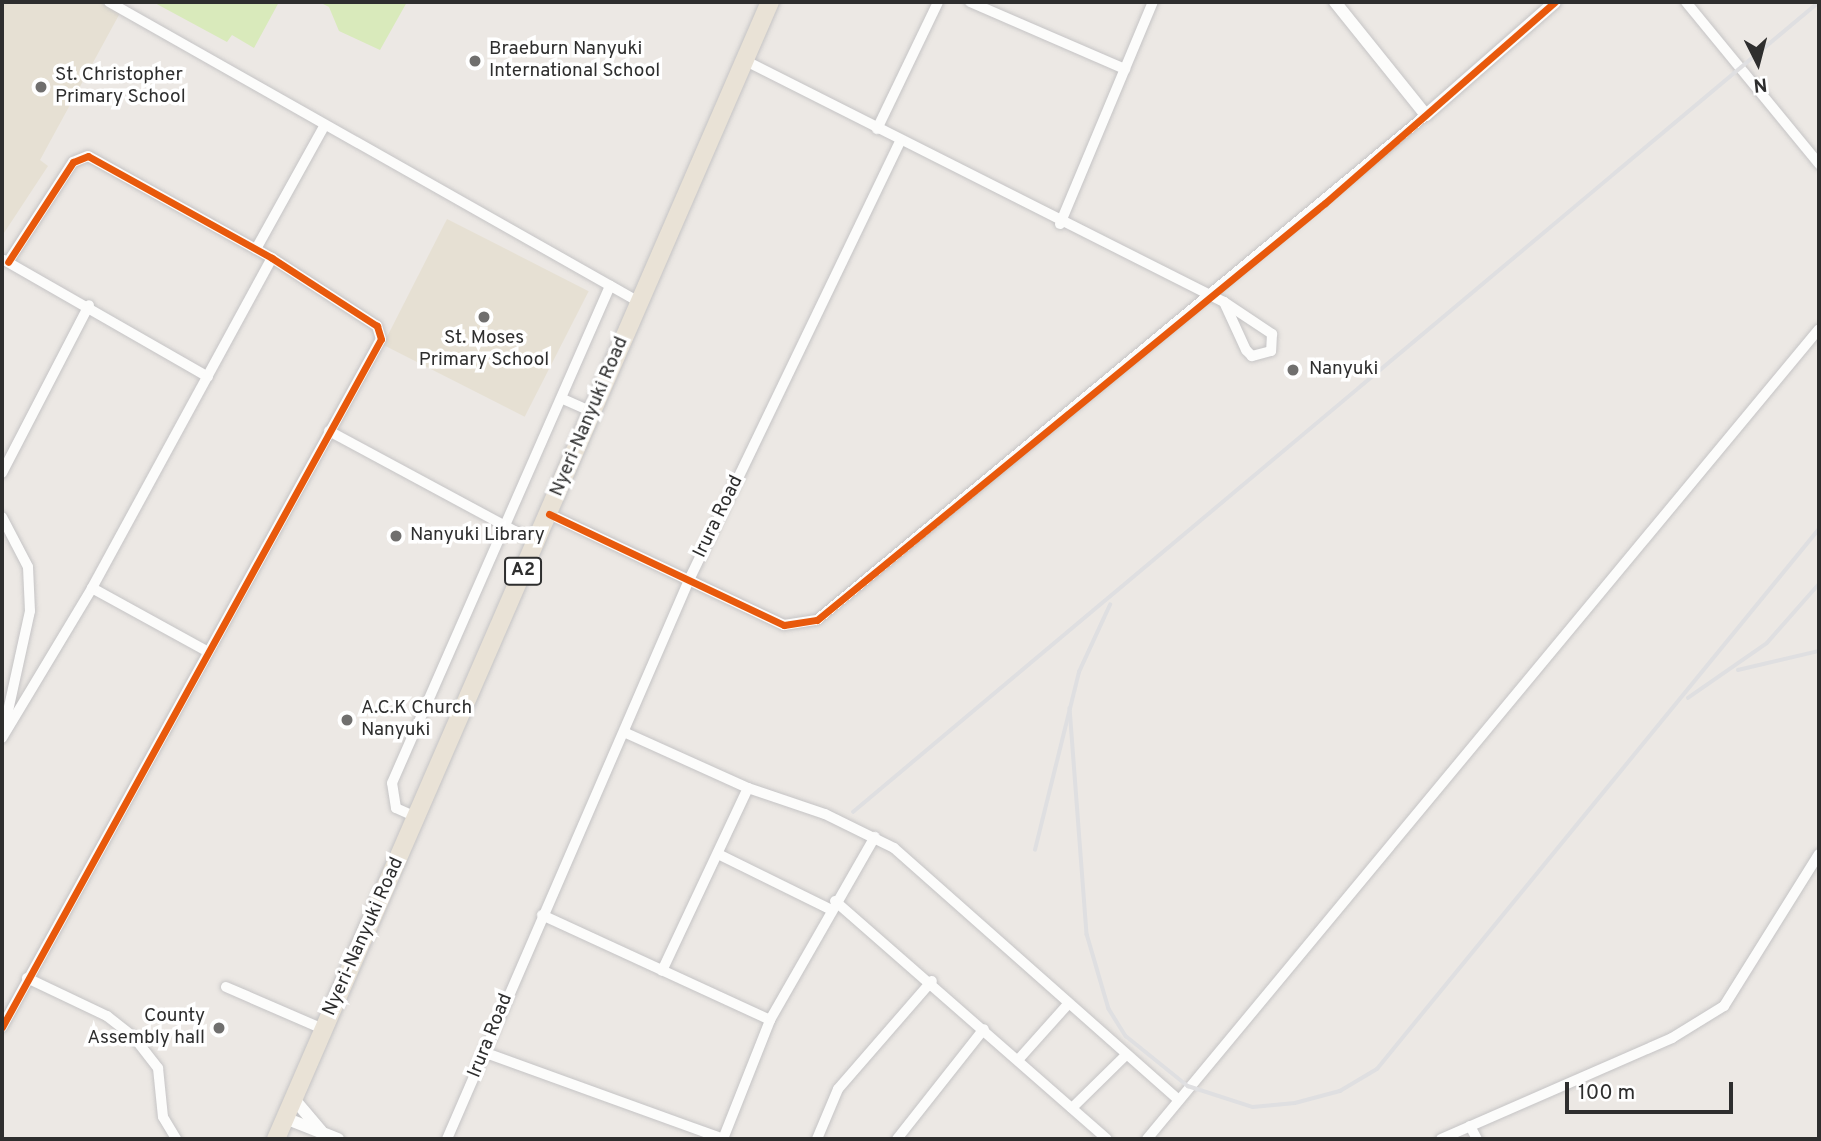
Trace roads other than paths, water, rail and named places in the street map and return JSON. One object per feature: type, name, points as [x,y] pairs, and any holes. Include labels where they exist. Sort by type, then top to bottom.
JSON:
[{"type":"highway","name":"Nyeri-Nanyuki Road","points":[[276,1139],[769,2]]},
{"type":"street","points":[[109,2],[323,128],[639,302]]},
{"type":"street","points":[[877,129],[938,2]]},
{"type":"street","points":[[970,2],[1125,69]]},
{"type":"street","points":[[1059,224],[1153,2]]},
{"type":"street","points":[[1335,2],[1426,114]]},
{"type":"street","points":[[549,514],[783,625],[817,620],[1208,297],[1555,2]]},
{"type":"street","points":[[1686,2],[1819,164]]},
{"type":"street","points":[[744,60],[1059,224],[1208,297],[1224,302],[1272,334],[1271,351],[1252,356],[1246,350],[1224,302]]},
{"type":"street","points":[[256,249],[323,128]]},
{"type":"street","name":"Irura Road","points":[[447,1139],[486,1053],[542,915],[626,733],[689,580],[901,140]]},
{"type":"street","points":[[2,1027],[205,650],[377,348],[380,331],[272,258],[82,155],[5,260],[208,377]]},
{"type":"street","points":[[2,738],[92,588],[272,258]]},
{"type":"street","points":[[416,817],[396,808],[392,783],[611,286]]},
{"type":"street","points":[[2,473],[89,306]]},
{"type":"street","points":[[1147,1139],[1819,329]]},
{"type":"street","points":[[563,399],[592,412]]},
{"type":"street","points":[[329,431],[535,542]]},
{"type":"street","points":[[2,517],[24,555],[30,611],[2,738]]},
{"type":"street","points":[[92,588],[205,650]]},
{"type":"street","points":[[626,733],[748,788],[874,837],[970,909],[1068,1004],[1178,1099]]},
{"type":"street","points":[[662,971],[748,788]]},
{"type":"street","points":[[486,1053],[723,1139],[770,1020],[832,905],[874,837]]},
{"type":"street","points":[[718,854],[832,905],[932,981],[1107,1139]]},
{"type":"street","points":[[1441,1139],[1672,1038],[1724,1006],[1819,854]]},
{"type":"street","points":[[542,915],[770,1020]]},
{"type":"street","points":[[26,978],[83,1002],[133,1036],[158,1068],[163,1117],[176,1139]]},
{"type":"street","points":[[817,1139],[838,1089],[932,981]]},
{"type":"street","points":[[226,988],[323,1029]]},
{"type":"street","points":[[1018,1060],[1068,1004]]},
{"type":"street","points":[[897,1139],[984,1029]]},
{"type":"street","points":[[1072,1108],[1126,1055]]},
{"type":"street","points":[[294,1099],[321,1132]]},
{"type":"street","points":[[285,1118],[338,1139]]},
{"type":"street","points":[[1470,1126],[1477,1139]]},
{"type":"railway","points":[[853,812],[1819,2]]},
{"type":"railway","points":[[1070,708],[1087,934],[1109,1009],[1126,1036],[1188,1086],[1253,1107],[1295,1103],[1340,1091],[1377,1069],[1819,529]]},
{"type":"railway","points":[[1688,698],[1767,643],[1819,584]]},
{"type":"railway","points":[[1035,850],[1079,672],[1110,605]]},
{"type":"railway","points":[[1738,670],[1819,651]]},
{"type":"place","name":"Braeburn Nanyuki International School","points":[[475,61]]},
{"type":"place","name":"St. Christopher Primary School","points":[[41,87]]},
{"type":"place","name":"St. Moses Primary School","points":[[484,317]]},
{"type":"place","name":"Nanyuki","points":[[1293,370]]},
{"type":"place","name":"Nanyuki Library","points":[[396,536]]},
{"type":"place","name":"A.C.K Church Nanyuki","points":[[347,720]]},
{"type":"place","name":"County Assembly hall","points":[[219,1028]]}]
